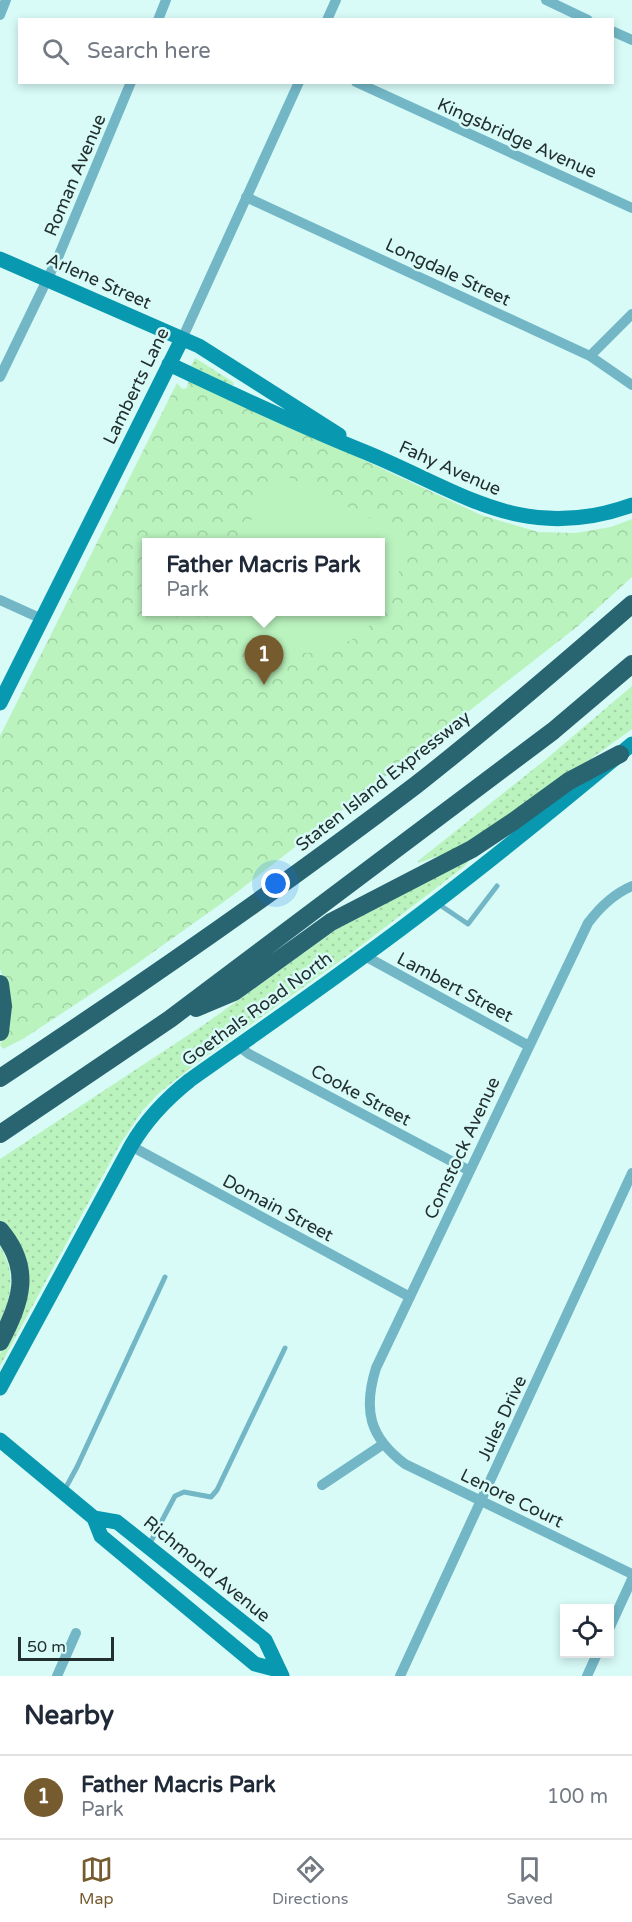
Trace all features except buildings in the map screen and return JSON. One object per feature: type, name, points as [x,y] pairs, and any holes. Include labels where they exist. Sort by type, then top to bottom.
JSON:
[{"type":"highway","name":"Staten Island Expressway","points":[[0,1078],[192,949],[343,840],[488,726],[632,604]]},
{"type":"highway","points":[[0,1134],[170,1019],[553,731],[632,664]]},
{"type":"highway","points":[[170,1019],[234,992],[331,922],[472,849],[569,781],[626,749]]},
{"type":"highway","points":[[0,984],[3,1006],[0,1032]]},
{"type":"highway","points":[[0,1230],[13,1249],[20,1273],[20,1296],[3,1335]]},
{"type":"main road","name":"Arlene Street","points":[[0,258],[182,339]]},
{"type":"main road","name":"Lamberts Lane","points":[[0,703],[182,339]]},
{"type":"main road","name":"Fahy Avenue","points":[[182,339],[199,346],[361,450]]},
{"type":"main road","name":"Fahy Avenue","points":[[169,364],[469,500],[513,515],[572,520],[596,517],[632,506]]},
{"type":"main road","name":"Goethals Road North","points":[[0,1389],[139,1132],[164,1103],[190,1080],[365,956],[436,902],[626,749]]},
{"type":"main road","name":"Richmond Avenue","points":[[0,1440],[94,1518],[101,1536],[255,1664],[276,1674]]},
{"type":"main road","name":"Richmond Avenue","points":[[94,1518],[117,1522],[265,1640],[276,1674]]},
{"type":"street","points":[[0,15],[6,0]]},
{"type":"street","points":[[159,18],[166,0]]},
{"type":"street","points":[[328,18],[336,0]]},
{"type":"street","points":[[546,0],[584,18]]},
{"type":"street","points":[[614,32],[632,39]]},
{"type":"street","name":"Roman Avenue","points":[[0,377],[48,280],[130,84]]},
{"type":"street","name":"Lamberts Lane","points":[[182,339],[298,84]]},
{"type":"street","name":"Kingsbridge Avenue","points":[[360,84],[632,208]]},
{"type":"street","name":"Longdale Street","points":[[246,197],[590,356],[632,385]]},
{"type":"street","points":[[590,356],[632,314]]},
{"type":"street","points":[[0,600],[42,619]]},
{"type":"street","name":"Comstock Avenue","points":[[382,1445],[370,1415],[371,1386],[376,1368],[588,923],[610,898],[632,886]]},
{"type":"street","name":"Lambert Street","points":[[365,956],[529,1046]]},
{"type":"street","name":"Cooke Street","points":[[238,1046],[249,1054],[470,1171]]},
{"type":"street","name":"Domain Street","points":[[131,1146],[410,1297]]},
{"type":"street","name":"Jules Drive","points":[[400,1676],[632,1173]]},
{"type":"street","points":[[322,1485],[382,1445]]},
{"type":"street","name":"Lenore Court","points":[[382,1445],[405,1464],[632,1574]]},
{"type":"street","points":[[614,1617],[632,1579]]},
{"type":"street","points":[[57,1676],[76,1633]]},
{"type":"street","points":[[587,1676],[595,1658]]},
{"type":"lane","points":[[436,902],[468,924],[497,886]]},
{"type":"lane","points":[[63,1492],[77,1467],[165,1277]]},
{"type":"lane","points":[[148,1547],[175,1496],[184,1492],[210,1497],[217,1490],[285,1348]]},
{"type":"green space","points":[[195,358],[233,382],[234,385],[191,366]]},
{"type":"green space","points":[[189,378],[481,515],[538,532],[575,533],[611,527],[632,519],[632,577],[578,626],[236,893],[135,965],[23,1039],[3,1049],[0,1045],[3,1038],[5,984],[0,969],[0,736],[177,383],[182,389],[187,388]]},
{"type":"green space","points":[[282,474],[406,536],[396,584],[385,607],[385,538],[243,538],[271,478]]},
{"type":"green space","points":[[222,616],[378,616],[366,629],[346,643],[324,651],[301,653],[278,650],[256,642],[236,630]]},
{"type":"green space","points":[[632,686],[632,729],[527,805],[444,856],[418,863],[545,760]]},
{"type":"green space","points":[[470,859],[465,866],[358,948],[197,1063],[159,1093],[142,1111],[119,1146],[0,1366],[0,1354],[22,1308],[0,1221],[0,1159],[205,1024],[337,929]]},
{"type":"green space","points":[[0,1246],[8,1265],[10,1284],[7,1303],[0,1322]]},
{"type":"place","name":"Father Macris Park","points":[[264,685]]}]
